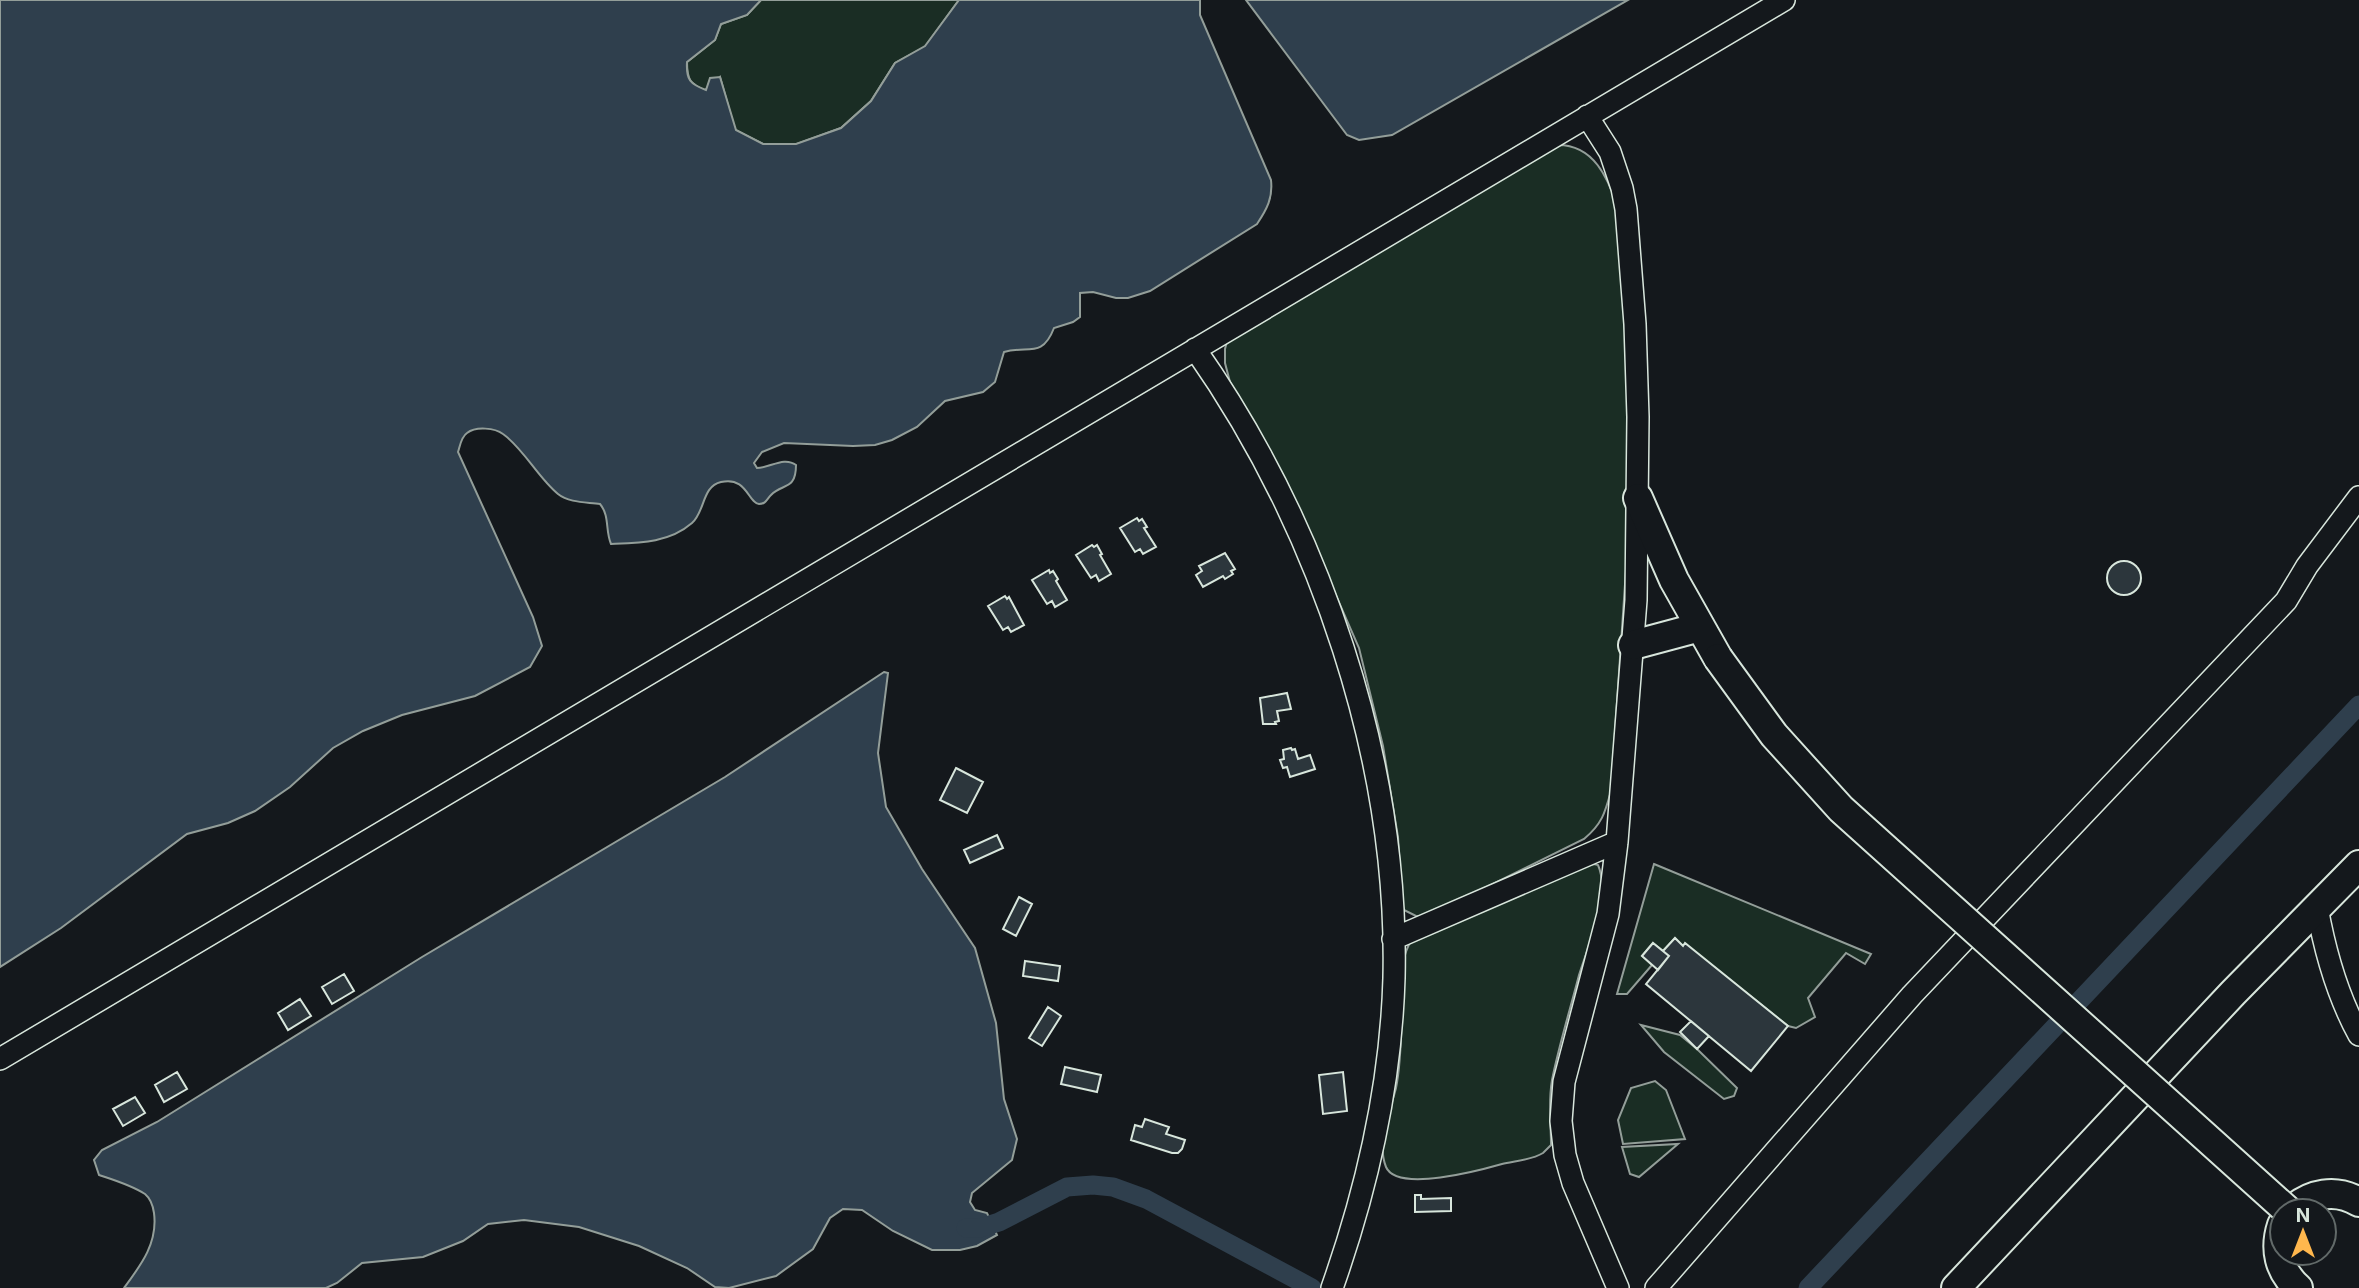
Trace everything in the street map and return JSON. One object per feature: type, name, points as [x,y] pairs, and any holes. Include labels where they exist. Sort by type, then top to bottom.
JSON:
[{"type":"main road","points":[[1638,498],[1674,580],[1718,657],[1774,735],[1841,809],[2274,1197]]},
{"type":"main road","points":[[1633,645],[1700,627]]},
{"type":"main road","points":[[1956,1288],[2359,865]]},
{"type":"main road","points":[[2312,1197],[2343,1195],[2359,1202]]},
{"type":"main road","points":[[2282,1267],[2298,1288]]},
{"type":"street","points":[[0,1059],[1784,0]]},
{"type":"street","points":[[1587,116],[1610,152],[1626,209],[1638,417],[1638,498],[1633,645],[1617,842],[1608,914],[1564,1082],[1560,1121],[1564,1154],[1573,1183],[1618,1288]]},
{"type":"street","points":[[1195,349],[1244,426],[1296,524],[1337,628],[1367,735],[1378,790],[1386,845],[1393,939],[1390,1031],[1378,1123],[1363,1187],[1334,1280]]},
{"type":"street","points":[[1656,1288],[1912,995],[2286,601],[2359,496]]},
{"type":"street","points":[[1393,939],[1617,842]]},
{"type":"street","points":[[2317,907],[2330,967],[2340,996],[2359,1035]]},
{"type":"green space","points":[[761,0],[959,0],[925,47],[895,63],[871,101],[841,128],[797,144],[763,144],[735,130],[720,77],[706,91],[690,81],[687,62],[715,40],[721,24],[747,15]]},
{"type":"green space","points":[[1558,145],[1571,146],[1581,151],[1598,165],[1618,208],[1631,394],[1628,540],[1611,791],[1602,818],[1584,839],[1426,917],[1416,916],[1404,910],[1402,903],[1398,837],[1383,746],[1359,648],[1285,479],[1230,382],[1225,349],[1227,341]]},
{"type":"green space","points":[[1654,864],[1871,954],[1865,964],[1846,953],[1808,998],[1815,1017],[1796,1028],[1788,1026],[1675,938],[1663,951],[1653,943],[1642,956],[1652,965],[1627,994],[1617,994]]},
{"type":"green space","points":[[1586,865],[1598,865],[1601,877],[1600,905],[1552,1080],[1551,1145],[1534,1157],[1440,1178],[1406,1178],[1393,1175],[1386,1167],[1382,1147],[1398,1077],[1403,968],[1411,941]]},
{"type":"green space","points":[[1641,1025],[1680,1035],[1737,1088],[1734,1096],[1724,1099],[1664,1052]]},
{"type":"green space","points":[[1655,1081],[1666,1090],[1685,1139],[1623,1144],[1618,1120],[1631,1088]]},
{"type":"green space","points":[[1678,1144],[1639,1177],[1630,1174],[1622,1147]]},
{"type":"water","points":[[0,0],[761,0],[747,15],[721,24],[715,40],[687,62],[687,73],[696,86],[706,90],[710,78],[720,77],[736,130],[763,144],[796,144],[841,128],[871,101],[895,63],[925,46],[959,0],[1200,0],[1200,15],[1271,180],[1271,192],[1257,224],[1150,291],[1128,298],[1093,292],[1080,293],[1080,317],[1054,328],[1049,338],[1039,347],[1004,352],[995,382],[983,392],[945,401],[917,427],[892,440],[875,445],[784,443],[762,452],[754,463],[757,468],[782,462],[796,465],[791,483],[759,504],[736,483],[730,481],[715,484],[692,523],[664,538],[611,544],[605,513],[600,504],[562,497],[500,432],[480,429],[467,433],[458,452],[533,617],[542,646],[530,667],[475,696],[402,715],[363,731],[333,748],[290,787],[255,811],[228,823],[187,834],[61,928],[0,967]]},
{"type":"water","points":[[1246,0],[1628,0],[1392,135],[1359,140],[1347,135]]},
{"type":"water","points":[[884,672],[888,673],[878,753],[886,807],[922,869],[975,948],[996,1023],[1004,1099],[1017,1139],[1012,1160],[972,1193],[970,1202],[975,1210],[987,1213],[997,1235],[977,1246],[960,1250],[932,1250],[893,1231],[862,1210],[843,1209],[830,1218],[813,1249],[776,1276],[729,1288],[715,1287],[687,1268],[639,1246],[579,1227],[524,1220],[488,1224],[463,1241],[423,1257],[362,1263],[337,1283],[326,1288],[124,1288],[151,1244],[154,1213],[145,1194],[99,1175],[94,1160],[102,1150],[157,1122],[422,957],[725,777]]},
{"type":"building","points":[[1137,518],[1139,521],[1142,519],[1147,527],[1144,528],[1156,547],[1143,554],[1140,549],[1135,552],[1120,528]]},
{"type":"building","points":[[1092,545],[1097,545],[1111,574],[1099,581],[1096,575],[1091,578],[1076,555]]},
{"type":"building","points":[[1225,553],[1235,569],[1231,571],[1233,574],[1225,579],[1223,576],[1203,587],[1196,575],[1202,571],[1199,566]]},
{"type":"building","points":[[2124,561],[2136,566],[2141,578],[2136,590],[2124,595],[2112,590],[2107,578],[2112,566]]},
{"type":"building","points":[[1049,570],[1050,573],[1053,571],[1058,579],[1056,581],[1067,600],[1055,607],[1052,601],[1047,604],[1032,580]]},
{"type":"building","points":[[1005,596],[1007,599],[1009,597],[1024,625],[1011,632],[1008,627],[1003,630],[988,606]]},
{"type":"building","points":[[1287,693],[1291,709],[1277,711],[1279,721],[1275,722],[1276,724],[1263,724],[1260,698]]},
{"type":"building","points":[[1295,749],[1298,759],[1310,755],[1315,769],[1290,777],[1287,767],[1283,768],[1280,760],[1284,759],[1283,750]]},
{"type":"building","points":[[956,768],[983,782],[967,813],[940,800]]},
{"type":"building","points":[[997,835],[1003,848],[970,863],[964,850]]},
{"type":"building","points":[[1019,897],[1032,904],[1016,936],[1003,929]]},
{"type":"building","points":[[1675,938],[1683,946],[1685,943],[1788,1026],[1751,1071],[1646,984],[1669,956],[1663,951]]},
{"type":"building","points":[[1653,943],[1669,956],[1658,970],[1642,956]]},
{"type":"building","points":[[1025,961],[1060,966],[1058,981],[1023,976]]},
{"type":"building","points":[[344,974],[354,991],[332,1004],[322,987]]},
{"type":"building","points":[[300,999],[311,1016],[288,1030],[278,1013]]},
{"type":"building","points":[[1048,1007],[1061,1016],[1042,1046],[1029,1038]]},
{"type":"building","points":[[1691,1021],[1709,1036],[1697,1049],[1680,1032]]},
{"type":"building","points":[[1065,1067],[1101,1075],[1097,1092],[1061,1084]]},
{"type":"building","points":[[177,1072],[187,1089],[164,1102],[155,1085]]},
{"type":"building","points":[[1343,1072],[1347,1111],[1323,1114],[1319,1075]]},
{"type":"building","points":[[135,1097],[145,1113],[123,1126],[113,1109]]},
{"type":"building","points":[[1145,1119],[1169,1127],[1166,1134],[1185,1140],[1182,1149],[1178,1153],[1172,1153],[1131,1140],[1135,1125],[1142,1127]]},
{"type":"building","points":[[1415,1195],[1421,1195],[1421,1199],[1451,1198],[1451,1211],[1415,1212]]},
{"type":"waterway","points":[[1808,1288],[2359,705]]},
{"type":"waterway","points":[[966,1228],[980,1228],[999,1222],[1067,1187],[1113,1187],[1146,1199],[1312,1288]]}]
